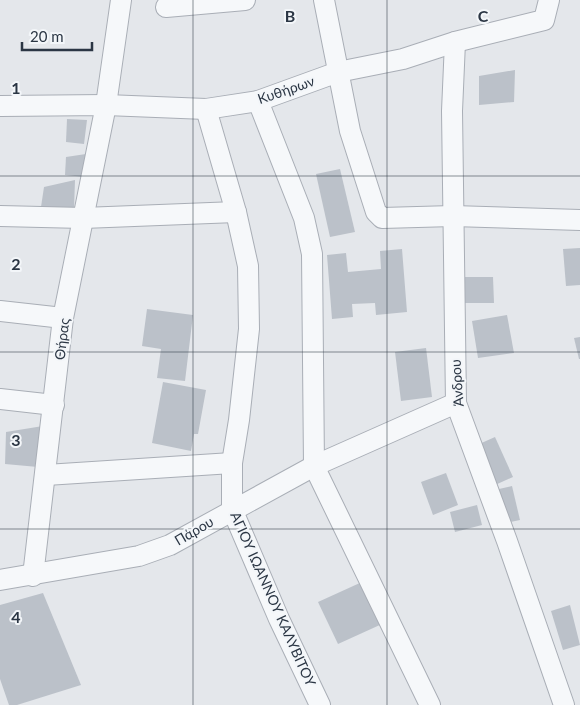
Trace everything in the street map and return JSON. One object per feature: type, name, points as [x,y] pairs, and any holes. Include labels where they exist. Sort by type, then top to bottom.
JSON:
[{"type":"street","name":"Θήρας","points":[[34,576],[63,318],[106,105],[121,0]]},
{"type":"street","points":[[166,7],[245,0]]},
{"type":"street","points":[[324,0],[350,131],[376,212],[382,218],[453,216],[580,220]]},
{"type":"street","name":"Κυθήρων","points":[[0,106],[106,105],[206,109],[258,101],[338,72],[403,59],[455,42],[544,20],[549,0]]},
{"type":"street","name":"Άνδρου","points":[[455,42],[452,110],[456,403],[507,541],[564,705]]},
{"type":"street","points":[[258,101],[304,218],[312,254],[314,466],[430,705]]},
{"type":"street","name":"ΑΓΙΟΥ ΙΩΑΝΝΟΥ ΚΑΛΥΒΙΤΟΥ","points":[[206,109],[236,212],[248,266],[249,329],[240,420],[232,463],[232,509],[320,705]]},
{"type":"street","points":[[0,216],[83,218],[236,212]]},
{"type":"street","points":[[0,311],[63,318]]},
{"type":"street","points":[[0,399],[54,405]]},
{"type":"street","name":"Πάρου","points":[[0,580],[34,576],[139,556],[170,545],[232,509],[314,466],[456,403]]},
{"type":"street","points":[[46,475],[232,463]]},
{"type":"building","points":[[515,70],[514,102],[479,105],[479,76]]},
{"type":"building","points":[[67,119],[87,120],[84,144],[66,142]]},
{"type":"building","points":[[86,154],[85,177],[65,175],[66,157]]},
{"type":"building","points":[[340,169],[355,232],[330,237],[316,174]]},
{"type":"building","points":[[75,180],[74,209],[41,207],[44,187]]},
{"type":"building","points":[[580,248],[580,285],[566,286],[563,249]]},
{"type":"building","points":[[402,249],[407,312],[376,315],[375,303],[352,304],[353,317],[332,319],[327,255],[346,253],[348,272],[381,269],[380,251]]},
{"type":"building","points":[[462,277],[493,277],[494,303],[462,303]]},
{"type":"building","points":[[147,309],[193,315],[185,381],[157,378],[161,349],[142,346]]},
{"type":"building","points":[[507,315],[514,353],[478,358],[472,321]]},
{"type":"building","points":[[580,337],[580,359],[579,359],[574,338]]},
{"type":"building","points":[[426,348],[432,397],[401,401],[395,352]]},
{"type":"building","points":[[163,382],[206,390],[198,434],[194,434],[191,451],[152,443]]},
{"type":"building","points":[[43,426],[38,467],[5,464],[6,432]]},
{"type":"building","points":[[495,437],[513,477],[495,485],[477,445]]},
{"type":"building","points":[[446,473],[458,505],[433,515],[421,482]]},
{"type":"building","points":[[512,486],[520,520],[506,523],[499,489]]},
{"type":"building","points":[[477,505],[482,525],[455,532],[450,512]]},
{"type":"building","points":[[362,582],[382,624],[338,644],[318,602]]},
{"type":"building","points":[[43,593],[81,685],[17,705],[9,705],[0,679],[0,605]]},
{"type":"building","points":[[570,605],[580,645],[563,650],[551,611]]}]
